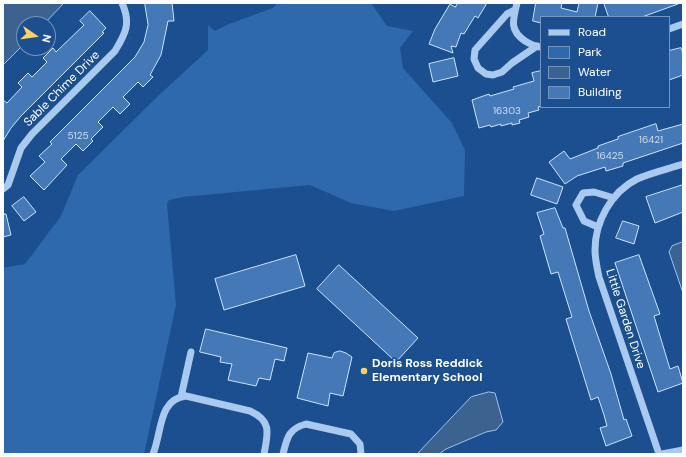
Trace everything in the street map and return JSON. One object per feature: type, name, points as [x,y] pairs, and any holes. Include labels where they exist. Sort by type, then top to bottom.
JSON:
[{"type":"street","name":"Sable Chime Drive","points":[[3,189],[8,185],[21,148],[32,134],[115,51],[125,35],[127,25],[125,10],[122,3]]},
{"type":"street","points":[[516,7],[506,14],[476,50],[474,60],[478,68],[486,74],[493,75],[502,72],[512,63],[539,47]]},
{"type":"street","points":[[516,7],[513,28],[518,36],[534,46],[539,47]]},
{"type":"street","points":[[670,29],[683,24]]},
{"type":"street","name":"Little Garden Drive","points":[[683,164],[636,179],[620,191],[608,206],[598,227],[595,250],[599,277],[660,454],[683,450]]},
{"type":"street","points":[[598,227],[584,221],[576,205],[583,193],[594,192],[614,198]]},
{"type":"street","points":[[181,397],[191,352]]},
{"type":"street","points":[[154,453],[162,418],[167,405],[177,397],[186,396],[243,409],[259,416],[265,422],[268,433],[264,454]]},
{"type":"street","points":[[283,454],[288,436],[293,430],[306,424],[351,434],[360,444],[361,454]]},
{"type":"green space","points":[[278,3],[371,3],[387,26],[413,31],[400,48],[403,68],[452,123],[465,150],[464,196],[394,211],[351,203],[310,185],[183,197],[169,200],[167,204],[176,305],[144,454],[3,454],[3,268],[25,264],[61,216],[78,175],[158,96],[208,50],[208,25],[215,31],[229,24],[273,8]]},
{"type":"water","points":[[3,3],[64,3],[52,16],[16,16],[16,52],[3,65]]},
{"type":"water","points":[[683,242],[683,293],[669,252],[672,246]]},
{"type":"water","points":[[489,392],[495,393],[503,422],[496,430],[486,432],[446,449],[439,454],[417,454],[471,397]]},
{"type":"building","points":[[145,3],[172,3],[174,21],[168,21],[161,55],[150,75],[153,77],[143,87],[138,82],[123,97],[130,104],[120,114],[113,107],[98,122],[103,127],[91,139],[93,141],[83,151],[76,144],[61,159],[67,165],[44,190],[30,176],[45,162],[39,156],[52,144],[50,142],[135,57],[144,42],[148,25]]},
{"type":"building","points":[[458,3],[487,3],[478,18],[475,16],[464,34],[461,33],[456,47],[451,46],[453,53],[429,44],[435,29],[450,4],[455,7]]},
{"type":"building","points":[[536,3],[562,3],[561,8],[577,12],[579,3],[598,3],[595,16],[540,16],[540,23],[533,21]]},
{"type":"building","points":[[604,3],[678,4],[645,16],[609,16]]},
{"type":"building","points":[[90,11],[106,28],[102,32],[104,33],[21,116],[3,141],[3,100],[7,103],[22,87],[18,83],[28,73],[32,77],[47,62],[43,58],[45,56],[56,56],[56,52],[84,25],[80,21]]},
{"type":"building","points":[[681,48],[683,53],[683,75],[670,80],[670,51]]},
{"type":"building","points":[[454,58],[458,76],[433,82],[429,64]]},
{"type":"building","points":[[540,71],[539,110],[528,113],[529,117],[519,120],[520,123],[512,125],[512,123],[501,126],[501,124],[491,127],[490,125],[479,128],[472,100],[489,94],[490,96],[514,89],[513,87],[534,81],[532,73]]},
{"type":"building","points":[[656,124],[658,131],[683,124],[683,143],[623,163],[623,166],[606,171],[605,167],[577,176],[565,184],[549,162],[564,151],[570,159],[598,148],[598,146],[618,139],[618,137]]},
{"type":"building","points":[[537,178],[563,187],[557,204],[531,195]]},
{"type":"building","points":[[683,185],[683,212],[655,223],[646,197]]},
{"type":"building","points":[[24,197],[36,212],[24,221],[12,206]]},
{"type":"building","points":[[555,208],[563,228],[565,228],[589,311],[611,374],[624,420],[626,419],[632,436],[606,446],[600,428],[607,426],[604,415],[598,397],[591,400],[566,319],[572,317],[558,272],[551,274],[540,236],[544,234],[537,213]]},
{"type":"building","points":[[3,214],[6,214],[11,235],[3,237]]},
{"type":"building","points":[[623,221],[639,226],[634,244],[616,238]]},
{"type":"building","points":[[296,255],[305,286],[224,310],[215,279]]},
{"type":"building","points":[[639,255],[660,314],[654,316],[670,369],[678,366],[683,383],[658,392],[615,263]]},
{"type":"building","points":[[339,265],[418,338],[396,362],[317,289]]},
{"type":"building","points":[[206,329],[287,348],[284,361],[275,359],[270,380],[259,378],[256,386],[228,380],[232,364],[220,362],[221,357],[200,352]]},
{"type":"building","points":[[340,351],[352,357],[343,396],[330,393],[328,406],[297,398],[308,353],[332,358],[334,353]]},
{"type":"place","name":"Doris Ross Reddick Elementary School","points":[[364,371]]}]
